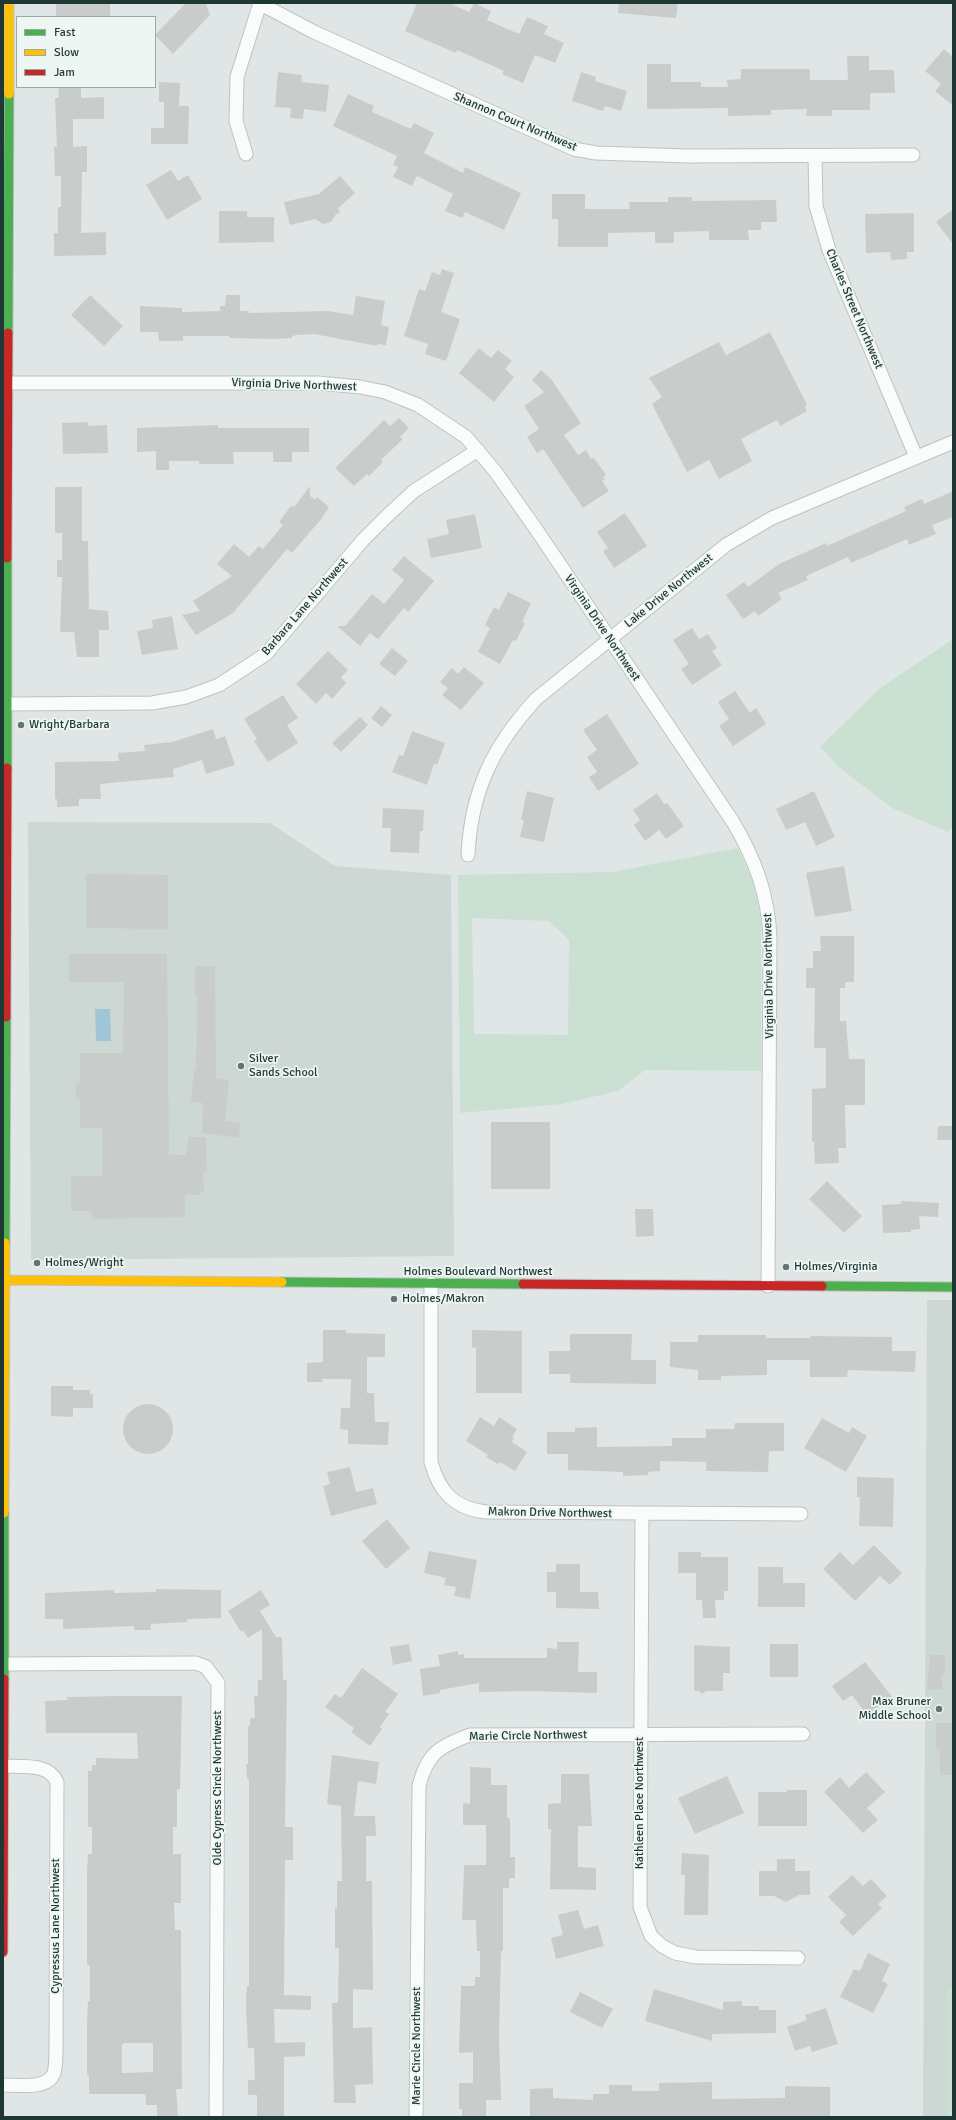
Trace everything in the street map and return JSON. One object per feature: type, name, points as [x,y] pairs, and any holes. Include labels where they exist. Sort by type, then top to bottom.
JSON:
[{"type":"street","points":[[3,1952],[5,923],[8,383],[6,292],[9,3]]},
{"type":"street","points":[[246,154],[236,121],[237,77],[259,3]]},
{"type":"street","name":"Shannon Court Northwest","points":[[259,3],[314,32],[574,149],[596,153],[913,156]]},
{"type":"street","name":"Charles Street Northwest","points":[[815,156],[816,206],[826,242],[916,457]]},
{"type":"street","name":"Virginia Drive Northwest","points":[[8,383],[318,383],[360,387],[385,392],[418,405],[466,437],[478,450],[538,532],[733,822],[753,859],[765,893],[770,937],[768,1286]]},
{"type":"street","name":"Lake Drive Northwest","points":[[468,855],[475,801],[484,774],[498,747],[515,722],[536,699],[726,545],[745,533],[772,518],[953,442]]},
{"type":"street","name":"Barbara Lane Northwest","points":[[7,704],[152,703],[186,697],[219,685],[266,654],[363,540],[414,491],[478,450]]},
{"type":"street","name":"Holmes Boulevard Northwest","points":[[4,1280],[953,1287]]},
{"type":"street","name":"Makron Drive Northwest","points":[[431,1283],[431,1462],[434,1475],[447,1496],[460,1505],[487,1512],[801,1514]]},
{"type":"street","name":"Kathleen Place Northwest","points":[[642,1514],[640,1907],[651,1936],[662,1946],[675,1953],[696,1957],[798,1958]]},
{"type":"street","name":"Olde Cypress Circle Northwest","points":[[4,1664],[196,1663],[206,1667],[218,1683],[216,2117]]},
{"type":"street","name":"Marie Circle Northwest","points":[[416,2117],[419,1786],[423,1771],[430,1758],[438,1749],[470,1735],[803,1734]]},
{"type":"street","name":"Cypressus Lane Northwest","points":[[3,2085],[39,2084],[49,2081],[54,2072],[56,2051],[56,1782],[53,1774],[44,1768],[4,1766]]},
{"type":"shaded area","name":"Silver Sands School","points":[[28,822],[270,823],[335,866],[451,875],[454,1256],[31,1260]]},
{"type":"shaded area","name":"Max Bruner Middle School","points":[[927,1300],[953,1300],[953,2117],[923,2117]]},
{"type":"green space","points":[[953,639],[953,826],[948,832],[892,808],[840,768],[820,747],[879,689]]},
{"type":"green space","points":[[738,848],[754,884],[761,923],[761,1071],[645,1070],[618,1091],[562,1104],[460,1113],[458,875],[612,872]],"holes":[[[472,918],[549,921],[569,940],[568,1035],[474,1034]]]},
{"type":"green space","points":[[953,1988],[953,2117],[948,2117],[947,1989]]},
{"type":"water","points":[[95,1009],[110,1009],[111,1041],[96,1041]]},
{"type":"building","points":[[186,3],[206,3],[210,15],[173,54],[156,36],[156,34]]},
{"type":"building","points":[[417,3],[449,3],[469,12],[474,3],[491,11],[487,20],[519,34],[527,17],[548,26],[544,34],[564,43],[555,63],[535,55],[523,83],[502,74],[504,71],[457,50],[456,53],[405,31]]},
{"type":"building","points":[[619,3],[678,3],[676,18],[618,13]]},
{"type":"building","points":[[56,4],[110,4],[110,16],[56,16]]},
{"type":"building","points":[[944,49],[953,57],[953,106],[935,91],[941,84],[925,71]]},
{"type":"building","points":[[847,56],[869,56],[869,70],[894,70],[895,93],[870,93],[870,110],[832,110],[832,116],[806,116],[807,109],[771,110],[771,115],[728,116],[728,108],[647,109],[647,64],[671,64],[671,82],[701,82],[701,87],[728,87],[727,80],[741,79],[741,69],[810,69],[810,80],[848,80]]},
{"type":"building","points":[[278,72],[302,75],[301,82],[329,85],[326,112],[304,109],[303,119],[290,118],[291,108],[275,107]]},
{"type":"building","points":[[581,72],[596,77],[595,81],[627,91],[621,111],[605,106],[603,111],[572,101]]},
{"type":"building","points":[[159,82],[180,83],[179,106],[189,106],[188,144],[151,144],[151,128],[164,128],[164,102],[159,102]]},
{"type":"building","points":[[58,88],[81,88],[81,98],[104,97],[104,119],[73,119],[73,147],[87,146],[87,172],[82,172],[81,233],[106,232],[106,255],[54,256],[54,233],[58,233],[58,207],[61,207],[61,176],[55,176],[54,147],[57,147],[55,98],[59,98]]},
{"type":"building","points":[[348,94],[374,106],[372,112],[411,129],[414,123],[434,133],[424,153],[463,173],[465,167],[521,193],[504,230],[465,212],[462,218],[445,211],[453,194],[417,176],[412,186],[393,177],[398,167],[393,165],[397,156],[333,126]]},
{"type":"building","points":[[171,170],[178,181],[188,175],[202,199],[167,220],[146,185]]},
{"type":"building","points":[[340,176],[355,193],[338,208],[340,213],[336,214],[331,222],[323,224],[315,219],[290,225],[284,202],[319,194]]},
{"type":"building","points":[[552,194],[585,194],[585,209],[630,209],[629,202],[668,202],[668,197],[692,197],[692,201],[776,200],[777,222],[761,222],[761,230],[748,230],[749,240],[709,240],[709,231],[674,232],[674,243],[655,243],[655,232],[608,233],[608,247],[558,247],[558,219],[552,219]]},
{"type":"building","points":[[953,209],[953,244],[936,222]]},
{"type":"building","points":[[219,211],[247,211],[247,217],[274,217],[274,242],[219,243]]},
{"type":"building","points":[[914,213],[914,252],[907,252],[907,259],[891,260],[890,252],[866,253],[865,214]]},
{"type":"building","points":[[442,269],[454,273],[441,312],[460,319],[446,361],[425,354],[428,344],[404,336],[419,289],[425,291],[432,272],[440,275]]},
{"type":"building","points":[[90,295],[123,326],[104,346],[71,315]]},
{"type":"building","points":[[226,295],[240,295],[240,311],[249,311],[249,313],[328,311],[353,315],[356,296],[385,301],[381,325],[389,327],[386,345],[377,344],[377,346],[314,334],[297,335],[292,336],[292,338],[274,339],[229,338],[229,336],[183,336],[183,341],[159,341],[158,332],[140,332],[140,306],[182,308],[182,312],[220,311],[220,306],[225,306]]},
{"type":"building","points":[[770,332],[807,405],[805,406],[807,411],[780,426],[777,420],[741,439],[752,461],[719,479],[709,460],[687,472],[652,404],[662,397],[649,378],[719,342],[726,355]]},
{"type":"building","points":[[479,348],[491,358],[498,350],[512,361],[505,369],[514,377],[494,402],[459,373]]},
{"type":"building","points":[[541,370],[551,379],[581,423],[564,435],[578,455],[586,450],[591,459],[594,458],[606,475],[603,477],[605,479],[602,481],[609,491],[583,508],[543,449],[537,453],[527,437],[539,429],[524,406],[544,392],[532,380]]},
{"type":"building","points":[[399,418],[409,428],[400,437],[403,439],[381,460],[383,462],[369,476],[367,474],[354,486],[335,468],[384,420],[390,426]]},
{"type":"building","points":[[88,422],[88,426],[107,425],[108,453],[63,454],[62,423]]},
{"type":"building","points":[[218,425],[218,428],[309,428],[309,452],[292,452],[292,462],[273,462],[273,452],[233,452],[234,464],[199,464],[199,461],[169,461],[169,470],[156,470],[156,451],[137,452],[137,428]]},
{"type":"building","points":[[310,486],[310,496],[315,500],[317,497],[329,507],[322,518],[292,553],[287,549],[233,613],[196,635],[182,615],[200,611],[193,601],[232,576],[217,564],[234,544],[249,557],[259,546],[263,549],[283,525],[279,522],[291,506],[294,507]]},
{"type":"building","points":[[55,487],[82,487],[82,541],[88,541],[89,609],[108,611],[109,630],[99,630],[99,657],[77,657],[74,632],[60,632],[62,577],[57,577],[57,560],[62,560],[62,533],[55,533]]},
{"type":"building","points":[[953,491],[953,517],[932,525],[936,534],[909,545],[907,539],[851,563],[848,557],[806,576],[808,580],[778,593],[782,599],[758,616],[755,611],[743,619],[726,595],[744,582],[748,587],[779,564],[826,543],[827,546],[906,511],[904,507],[922,499],[924,504]]},
{"type":"building","points":[[625,513],[647,546],[614,568],[603,551],[608,548],[597,532]]},
{"type":"building","points":[[475,514],[482,548],[431,558],[427,539],[449,534],[446,520]]},
{"type":"building","points":[[404,556],[434,581],[408,612],[404,608],[378,639],[370,633],[360,646],[337,626],[345,626],[372,594],[384,604],[404,580],[392,570]]},
{"type":"building","points":[[508,592],[531,603],[522,622],[525,623],[516,641],[513,640],[500,664],[478,652],[490,628],[485,625],[494,607],[499,610]]},
{"type":"building","points":[[172,616],[178,649],[142,655],[137,631],[153,628],[152,620]]},
{"type":"building","points":[[692,628],[699,639],[708,634],[717,648],[712,651],[722,665],[692,685],[681,669],[689,664],[673,640]]},
{"type":"building","points":[[392,648],[408,661],[395,676],[379,664]]},
{"type":"building","points":[[328,651],[348,670],[341,677],[346,683],[332,699],[326,693],[316,704],[296,684]]},
{"type":"building","points":[[464,667],[484,683],[461,710],[442,695],[448,688],[440,682],[452,668],[458,674]]},
{"type":"building","points":[[735,691],[750,713],[756,708],[766,724],[733,746],[719,726],[729,719],[718,702]]},
{"type":"building","points":[[283,695],[298,718],[287,725],[298,743],[268,762],[254,741],[257,739],[244,719]]},
{"type":"building","points":[[381,706],[392,715],[382,727],[371,718]]},
{"type":"building","points":[[607,714],[639,764],[598,791],[589,777],[597,772],[587,757],[597,750],[583,730]]},
{"type":"building","points":[[360,717],[368,725],[341,752],[332,743]]},
{"type":"building","points":[[213,729],[216,739],[225,736],[235,765],[206,774],[202,760],[173,769],[174,777],[100,784],[101,799],[79,799],[79,806],[57,807],[57,799],[55,799],[55,762],[119,761],[118,753],[145,751],[144,745],[172,742]]},
{"type":"building","points":[[412,731],[445,743],[437,765],[434,764],[427,785],[392,772],[399,755],[403,756]]},
{"type":"building","points":[[527,791],[554,798],[544,842],[520,837],[524,820],[521,820]]},
{"type":"building","points":[[814,791],[835,837],[816,846],[805,822],[786,830],[776,809]]},
{"type":"building","points":[[657,793],[664,804],[667,803],[684,826],[666,839],[659,830],[645,841],[634,825],[640,820],[633,810]]},
{"type":"building","points":[[383,808],[424,810],[423,831],[420,831],[419,853],[390,852],[391,828],[382,828]]},
{"type":"building","points":[[844,866],[852,911],[815,917],[806,873]]},
{"type":"building","points":[[86,874],[168,875],[168,929],[86,928]]},
{"type":"building","points":[[820,936],[854,936],[854,982],[845,982],[845,988],[840,988],[840,1021],[846,1021],[849,1059],[865,1059],[865,1105],[845,1105],[846,1148],[838,1148],[839,1163],[815,1164],[814,1142],[812,1142],[812,1089],[826,1088],[826,1048],[814,1048],[815,988],[806,988],[806,968],[813,968],[813,951],[821,951]]},
{"type":"building","points":[[69,954],[167,954],[169,1155],[186,1155],[188,1137],[206,1137],[207,1171],[203,1171],[204,1192],[200,1192],[200,1195],[185,1195],[185,1217],[92,1219],[92,1211],[71,1211],[71,1176],[102,1176],[102,1128],[80,1128],[80,1099],[76,1099],[76,1083],[80,1083],[80,1053],[123,1053],[124,982],[69,982]]},
{"type":"building","points":[[195,966],[215,966],[216,1079],[229,1080],[225,1121],[240,1123],[239,1138],[202,1133],[203,1103],[191,1102],[194,1070],[196,1070],[197,995],[195,995]]},
{"type":"building","points":[[491,1122],[550,1122],[550,1189],[491,1189]]},
{"type":"building","points":[[938,1126],[953,1126],[953,1140],[937,1140]]},
{"type":"building","points":[[827,1181],[862,1216],[844,1233],[809,1199]]},
{"type":"building","points":[[901,1201],[939,1203],[938,1217],[919,1216],[920,1229],[911,1230],[911,1232],[883,1233],[882,1205],[901,1204]]},
{"type":"building","points":[[635,1209],[653,1209],[654,1236],[636,1237]]},
{"type":"building","points":[[323,1330],[346,1330],[346,1333],[385,1334],[385,1357],[367,1357],[367,1393],[374,1393],[375,1422],[389,1422],[388,1445],[348,1444],[348,1430],[340,1429],[341,1408],[350,1408],[351,1379],[322,1379],[323,1382],[307,1382],[307,1363],[323,1362]]},
{"type":"building","points":[[472,1330],[522,1331],[522,1393],[476,1393],[476,1347],[472,1348]]},
{"type":"building","points":[[570,1334],[632,1334],[631,1360],[656,1360],[656,1384],[570,1383],[570,1374],[549,1374],[549,1351],[570,1351]]},
{"type":"building","points":[[698,1335],[766,1335],[766,1338],[810,1338],[810,1336],[892,1337],[892,1351],[916,1351],[915,1372],[848,1370],[847,1377],[810,1377],[810,1360],[767,1360],[767,1375],[721,1376],[721,1380],[698,1380],[698,1370],[670,1367],[670,1342],[698,1342]]},
{"type":"building","points":[[51,1386],[73,1386],[73,1390],[90,1390],[90,1394],[93,1394],[93,1408],[73,1408],[73,1417],[51,1416]]},
{"type":"building","points":[[143,1404],[153,1404],[166,1411],[173,1424],[173,1434],[166,1447],[153,1454],[143,1454],[134,1450],[127,1443],[123,1434],[123,1424],[127,1415],[134,1408]]},
{"type":"building","points":[[480,1417],[494,1426],[499,1417],[517,1429],[512,1437],[514,1438],[512,1442],[527,1452],[515,1471],[500,1462],[498,1464],[486,1457],[488,1455],[466,1441]]},
{"type":"building","points":[[822,1418],[849,1433],[852,1427],[867,1436],[846,1472],[804,1448]]},
{"type":"building","points":[[735,1423],[784,1423],[784,1451],[769,1451],[768,1472],[706,1471],[706,1462],[660,1461],[660,1471],[648,1472],[648,1475],[623,1476],[623,1472],[568,1470],[568,1454],[547,1454],[547,1432],[575,1432],[575,1428],[597,1427],[597,1447],[672,1446],[672,1438],[706,1438],[706,1429],[734,1429]]},
{"type":"building","points":[[350,1467],[356,1492],[373,1488],[377,1504],[331,1516],[323,1486],[330,1484],[327,1472]]},
{"type":"building","points":[[857,1477],[894,1478],[893,1527],[859,1526],[860,1497],[857,1497]]},
{"type":"building","points":[[387,1519],[410,1548],[386,1569],[362,1541]]},
{"type":"building","points":[[874,1545],[902,1573],[890,1585],[880,1576],[855,1601],[823,1569],[840,1552],[853,1565]]},
{"type":"building","points":[[429,1551],[477,1560],[470,1599],[454,1596],[456,1587],[444,1585],[446,1578],[424,1573]]},
{"type":"building","points":[[678,1552],[701,1552],[701,1557],[728,1557],[728,1591],[724,1591],[724,1600],[715,1600],[716,1618],[703,1618],[702,1600],[696,1600],[696,1573],[678,1573]]},
{"type":"building","points":[[556,1564],[580,1564],[580,1592],[598,1592],[599,1609],[556,1608],[556,1592],[547,1592],[547,1572],[556,1572]]},
{"type":"building","points":[[758,1567],[783,1567],[783,1583],[805,1583],[805,1607],[758,1607]]},
{"type":"building","points":[[156,1589],[221,1590],[221,1618],[187,1619],[187,1622],[151,1624],[151,1630],[134,1630],[134,1626],[63,1629],[63,1619],[45,1619],[45,1593],[114,1590],[114,1593],[156,1592]]},
{"type":"building","points":[[261,1590],[270,1605],[260,1611],[276,1637],[282,1637],[283,1680],[287,1680],[285,1827],[293,1827],[293,1860],[285,1860],[284,1995],[311,1996],[311,2010],[274,2009],[275,2043],[305,2042],[305,2056],[284,2057],[284,2117],[257,2117],[257,2095],[248,2095],[248,2080],[255,2080],[254,2048],[248,2048],[246,2007],[247,1986],[249,1986],[249,1779],[247,1779],[246,1764],[248,1764],[248,1726],[250,1726],[250,1718],[255,1718],[254,1696],[258,1696],[258,1680],[262,1680],[262,1629],[248,1638],[243,1630],[241,1632],[228,1611]]},
{"type":"building","points":[[557,1642],[579,1642],[578,1672],[597,1672],[597,1693],[530,1691],[479,1692],[479,1683],[440,1690],[440,1693],[423,1696],[420,1669],[440,1666],[438,1655],[458,1651],[458,1655],[464,1654],[464,1658],[547,1658],[547,1648],[557,1649]]},
{"type":"building","points":[[409,1644],[412,1661],[393,1665],[390,1647]]},
{"type":"building","points":[[770,1644],[798,1644],[798,1677],[770,1677]]},
{"type":"building","points":[[694,1645],[730,1647],[730,1673],[723,1673],[723,1691],[706,1691],[702,1694],[699,1691],[694,1691]]},
{"type":"building","points":[[930,1655],[945,1655],[945,1674],[942,1674],[942,1689],[927,1690]]},
{"type":"building","points":[[865,1662],[892,1697],[867,1715],[852,1695],[843,1701],[832,1686]]},
{"type":"building","points":[[362,1668],[398,1694],[385,1712],[389,1714],[380,1727],[382,1729],[370,1746],[351,1732],[354,1728],[325,1707],[335,1694],[341,1698]]},
{"type":"building","points":[[182,1696],[180,1789],[177,1789],[177,1827],[173,1827],[173,1854],[181,1854],[181,1903],[174,1903],[175,1930],[181,1930],[182,2089],[176,2089],[178,2117],[157,2117],[157,2105],[146,2105],[146,2096],[144,2094],[89,2094],[89,2075],[87,2075],[87,2024],[88,2001],[90,2001],[90,1965],[87,1965],[87,1870],[88,1854],[92,1854],[92,1827],[88,1827],[88,1771],[92,1771],[92,1765],[96,1765],[96,1758],[138,1759],[137,1733],[46,1733],[45,1701],[67,1700],[67,1697]],"holes":[[[124,2043],[153,2043],[153,2072],[122,2073],[122,2045]]]},
{"type":"building","points":[[936,1723],[953,1723],[953,1775],[940,1775],[940,1751],[936,1748]]},
{"type":"building","points":[[332,1755],[379,1762],[376,1784],[358,1781],[354,1816],[375,1816],[376,1836],[366,1836],[366,1881],[372,1881],[373,1990],[353,1989],[353,2028],[372,2027],[373,2084],[355,2085],[356,2103],[334,2103],[332,2003],[338,2003],[339,1948],[335,1948],[335,1908],[337,1908],[337,1881],[342,1881],[341,1806],[327,1804]]},
{"type":"building","points":[[470,1767],[491,1768],[491,1785],[507,1785],[507,1818],[510,1818],[510,1857],[515,1857],[515,1878],[509,1878],[509,1888],[503,1888],[503,1951],[501,1951],[499,2036],[501,2100],[486,2100],[486,2117],[462,2117],[462,2109],[459,2109],[459,2083],[473,2083],[473,2052],[459,2053],[461,1986],[475,1986],[475,1977],[480,1977],[480,1951],[477,1951],[476,1920],[462,1920],[464,1865],[486,1865],[486,1825],[463,1825],[463,1803],[470,1804]]},
{"type":"building","points":[[866,1772],[885,1792],[867,1808],[878,1820],[863,1833],[824,1792],[840,1777],[849,1788]]},
{"type":"building","points":[[561,1774],[589,1774],[592,1826],[578,1826],[578,1867],[596,1868],[596,1890],[550,1889],[551,1829],[548,1829],[548,1804],[561,1803]]},
{"type":"building","points":[[727,1776],[744,1813],[695,1834],[678,1798]]},
{"type":"building","points":[[787,1790],[807,1790],[807,1826],[758,1826],[758,1792],[787,1792]]},
{"type":"building","points":[[682,1853],[709,1855],[708,1915],[684,1915],[685,1875],[681,1875]]},
{"type":"building","points":[[777,1859],[795,1859],[795,1871],[810,1871],[810,1895],[799,1895],[786,1902],[774,1896],[759,1896],[759,1871],[777,1871]]},
{"type":"building","points":[[852,1875],[863,1886],[871,1879],[887,1896],[878,1904],[882,1908],[853,1936],[839,1922],[846,1915],[828,1897]]},
{"type":"building","points":[[578,1910],[584,1929],[598,1925],[604,1946],[556,1959],[551,1938],[563,1935],[558,1915]]},
{"type":"building","points":[[868,1953],[890,1964],[882,1981],[888,1984],[873,2013],[840,1997],[854,1969],[860,1971]]},
{"type":"building","points":[[654,1989],[723,2010],[723,2002],[742,2001],[742,2006],[759,2006],[759,2010],[776,2010],[776,2033],[712,2034],[712,2041],[645,2021]]},
{"type":"building","points":[[580,1992],[613,2009],[602,2028],[570,2012]]},
{"type":"building","points":[[826,2008],[838,2044],[812,2052],[810,2046],[795,2051],[787,2027],[807,2020],[805,2015]]},
{"type":"building","points":[[712,2082],[712,2099],[785,2098],[785,2086],[830,2087],[830,2117],[530,2117],[530,2089],[553,2088],[553,2098],[593,2100],[593,2094],[609,2094],[609,2085],[632,2085],[632,2091],[659,2091],[659,2083]]},
{"type":"traffic: fast","points":[[8,333],[9,94]]},
{"type":"traffic: fast","points":[[7,558],[7,768]]},
{"type":"traffic: fast","points":[[5,1243],[6,1017]]},
{"type":"traffic: fast","points":[[282,1282],[523,1284]]},
{"type":"traffic: fast","points":[[822,1286],[953,1287]]},
{"type":"traffic: fast","points":[[4,1513],[4,1679]]},
{"type":"traffic: slow","points":[[9,3],[9,94]]},
{"type":"traffic: slow","points":[[4,1513],[5,1243]]},
{"type":"traffic: slow","points":[[3,1280],[282,1282]]},
{"type":"traffic: jam","points":[[7,558],[8,333]]},
{"type":"traffic: jam","points":[[6,1017],[7,768]]},
{"type":"traffic: jam","points":[[523,1284],[822,1286]]},
{"type":"traffic: jam","points":[[3,1952],[4,1679]]},
{"type":"place","name":"Wright/Barbara","points":[[21,725]]},
{"type":"place","name":"Silver Sands School","points":[[241,1066]]},
{"type":"place","name":"Holmes/Wright","points":[[37,1263]]},
{"type":"place","name":"Holmes/Virginia","points":[[786,1267]]},
{"type":"place","name":"Holmes/Makron","points":[[394,1299]]},
{"type":"place","name":"Max Bruner Middle School","points":[[939,1709]]}]
